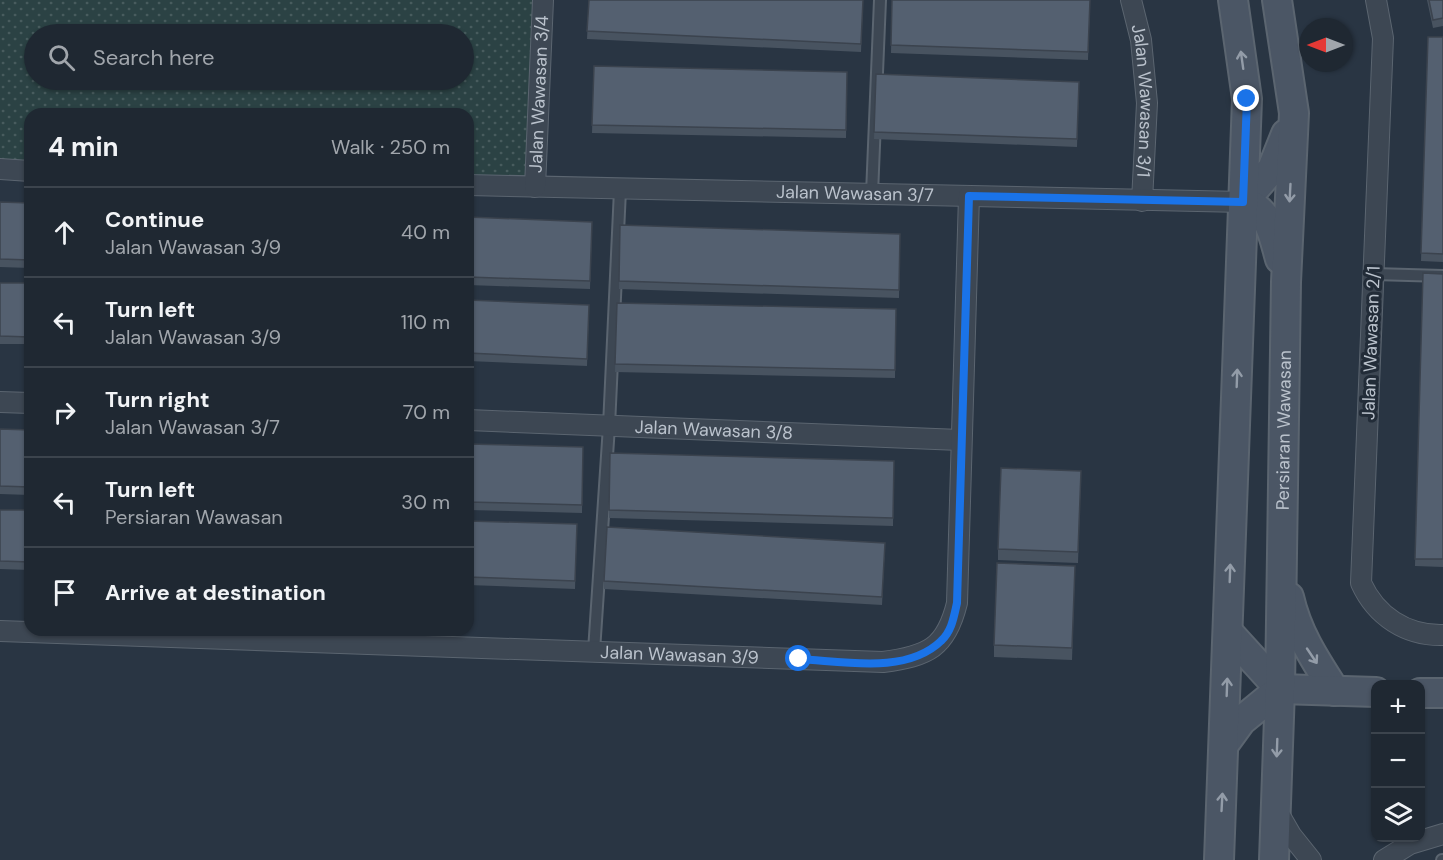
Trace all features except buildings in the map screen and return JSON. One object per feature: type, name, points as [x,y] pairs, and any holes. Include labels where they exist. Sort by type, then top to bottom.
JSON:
[{"type":"main road","points":[[1219,860],[1247,99],[1233,0]]},
{"type":"main road","name":"Persiaran Wawasan","points":[[1274,860],[1280,689],[1286,282],[1294,113],[1277,0]]},
{"type":"main road","points":[[1243,202],[1272,169],[1294,113]]},
{"type":"main road","points":[[1243,202],[1255,205],[1268,220],[1286,282]]},
{"type":"main road","points":[[1282,561],[1294,617],[1301,635],[1335,691]]},
{"type":"main road","points":[[1228,632],[1280,689]]},
{"type":"main road","points":[[1225,743],[1241,721],[1280,689],[1371,692]]},
{"type":"main road","points":[[1425,693],[1443,693]]},
{"type":"street","name":"Jalan Wawasan 3/4","points":[[535,187],[543,0]]},
{"type":"street","name":"Jalan Wawasan 3/1","points":[[1131,0],[1141,40],[1147,103],[1142,201]]},
{"type":"street","name":"Jalan Wawasan 2/1","points":[[1376,0],[1383,38],[1361,583],[1369,600],[1382,614],[1411,631],[1443,635]]},
{"type":"street","points":[[0,169],[24,171]]},
{"type":"street","name":"Jalan Wawasan 3/7","points":[[474,186],[1243,202]]},
{"type":"street","name":"Jalan Wawasan 3/9","points":[[272,636],[883,662],[906,659],[926,652],[942,640],[951,627],[957,603],[960,440],[969,196]]},
{"type":"street","points":[[0,402],[24,403]]},
{"type":"street","name":"Jalan Wawasan 3/8","points":[[474,420],[960,440]]},
{"type":"street","name":"Jalan Wawasan 3/9","points":[[0,631],[24,631]]},
{"type":"street","points":[[1275,807],[1291,835],[1311,860]]},
{"type":"street","points":[[1384,860],[1410,844],[1443,834]]},
{"type":"lane","points":[[872,194],[879,0]]},
{"type":"lane","points":[[594,651],[609,426],[620,190]]},
{"type":"lane","points":[[1374,274],[1443,276]]},
{"type":"green space","points":[[0,0],[542,0],[535,187],[474,185],[474,108],[24,108],[24,170],[0,169]]},
{"type":"route","points":[[799,659],[883,662],[906,659],[926,652],[942,640],[951,627],[957,603],[960,440],[969,196],[1243,202],[1247,99]]}]
